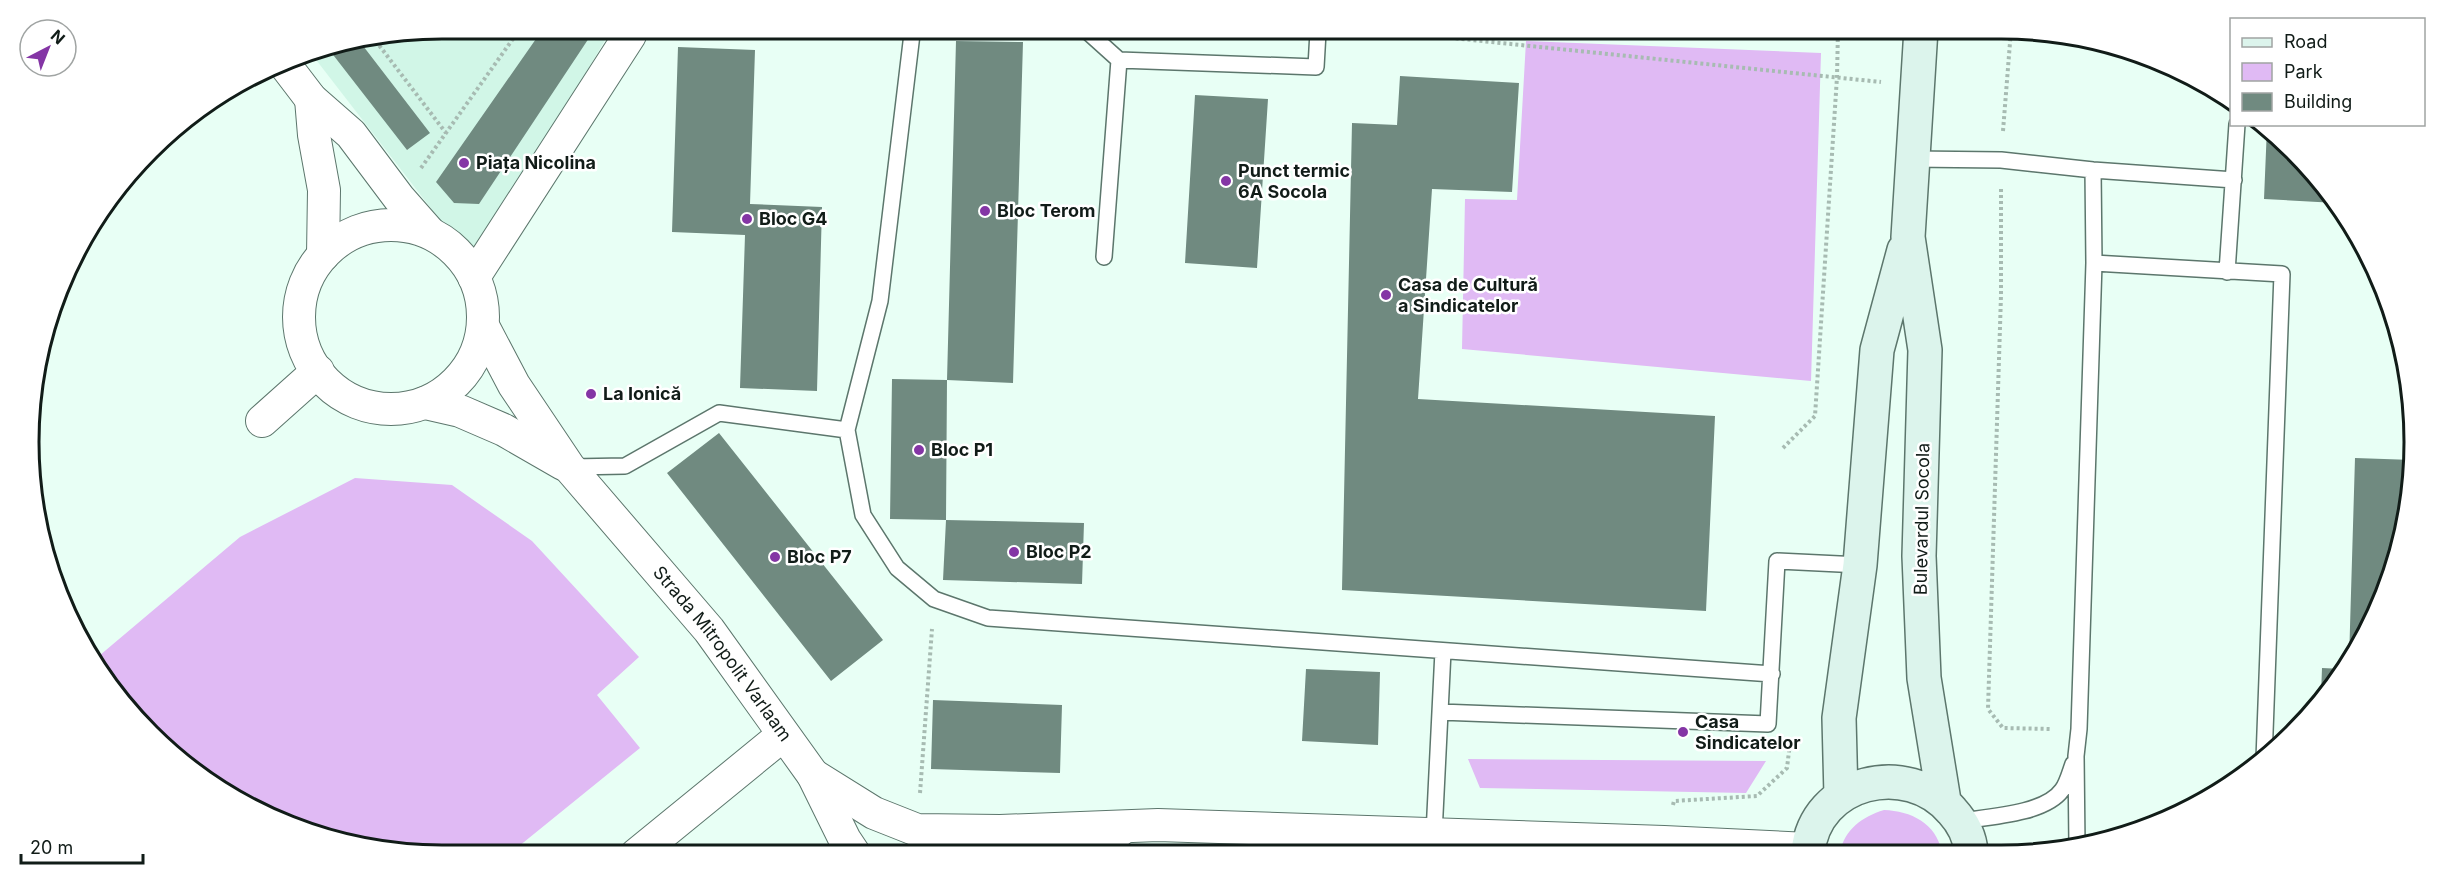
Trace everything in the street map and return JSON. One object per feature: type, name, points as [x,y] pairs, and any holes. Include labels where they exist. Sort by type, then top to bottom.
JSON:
[{"type":"main road","name":"Bulevardul Socola","points":[[1920,39],[1908,237],[1925,350],[1919,556],[1924,678],[1953,811],[1968,845]]},
{"type":"main road","name":"Bulevardul Socola","points":[[1841,796],[1839,718],[1860,565],[1877,350],[1908,237]]},
{"type":"main road","points":[[1810,845],[1814,829],[1825,811],[1841,796],[1866,784],[1894,780],[1921,787],[1953,811]]},
{"type":"street","points":[[474,277],[627,39]]},
{"type":"street","name":"Strada Mitropolit Varlaam","points":[[289,70],[311,99],[351,134],[399,198],[429,232],[449,246],[464,261],[474,277],[482,302],[484,328],[476,352],[464,374],[446,391],[425,403],[402,408],[378,408],[355,401],[334,389],[318,371],[307,353],[301,333],[300,312],[303,291],[311,272],[323,255],[343,239],[366,228],[390,225],[429,232]]},
{"type":"street","points":[[311,99],[314,135],[324,190],[323,255]]},
{"type":"street","name":"Strada Mitropolit Varlaam","points":[[484,328],[514,386],[569,467],[709,630],[813,775],[848,845]]},
{"type":"street","points":[[262,421],[318,371]]},
{"type":"street","name":"Strada Mitropolit Varlaam","points":[[425,403],[460,411],[504,430],[569,467]]},
{"type":"street","points":[[648,845],[783,735]]},
{"type":"street","points":[[813,775],[874,813],[917,830],[994,845]]},
{"type":"street","points":[[1006,845],[1124,827],[1158,825],[1434,834],[1538,845]]},
{"type":"street","points":[[1101,845],[1124,827]]},
{"type":"lane","points":[[911,39],[880,301],[847,430],[862,515],[897,567],[934,599],[988,618],[1772,674]]},
{"type":"lane","points":[[1096,39],[1119,60],[1316,67],[1318,39]]},
{"type":"lane","points":[[1104,257],[1119,60]]},
{"type":"lane","points":[[2227,272],[2237,126]]},
{"type":"lane","points":[[1912,159],[2001,160],[2093,170],[2234,180]]},
{"type":"lane","points":[[2077,838],[2076,756],[2079,729],[2094,263],[2093,170]]},
{"type":"lane","points":[[2094,263],[2227,272],[2282,273],[2264,747]]},
{"type":"lane","points":[[569,467],[625,466],[718,413],[847,430]]},
{"type":"lane","points":[[1440,712],[1768,724],[1777,561],[1860,565]]},
{"type":"lane","points":[[1434,834],[1443,651]]},
{"type":"lane","points":[[1953,811],[2023,812],[2042,805],[2062,791],[2076,756]]},
{"type":"path","points":[[399,198],[513,39]]},
{"type":"path","points":[[1455,39],[1918,85]]},
{"type":"path","points":[[1783,448],[1815,416],[1838,77],[1838,39]]},
{"type":"path","points":[[2011,39],[2001,160],[2001,295],[1988,709],[2003,728],[2079,729]]},
{"type":"path","points":[[378,44],[446,133]]},
{"type":"path","points":[[917,830],[934,599]]},
{"type":"shaded area","name":"Piața Nicolina","points":[[606,39],[474,264],[315,59],[389,42],[416,40]]},
{"type":"green space","points":[[1526,41],[1821,53],[1811,381],[1462,349],[1465,199],[1517,200]]},
{"type":"green space","points":[[355,478],[452,485],[532,541],[639,657],[597,695],[640,748],[520,845],[416,844],[363,837],[312,824],[240,791],[197,762],[157,727],[122,687],[100,655],[240,537]]},
{"type":"green space","points":[[1468,759],[1766,761],[1746,793],[1480,788]]},
{"type":"green space","points":[[1884,810],[1913,816],[1928,826],[1940,845],[1842,845],[1850,830],[1869,816]]},
{"type":"building","points":[[536,39],[588,39],[479,204],[454,203],[436,182]]},
{"type":"building","name":"Bloc Terom","points":[[956,41],[1023,42],[1013,383],[947,380]]},
{"type":"building","points":[[364,47],[430,133],[407,150],[333,54]]},
{"type":"building","name":"Bloc G4","points":[[678,47],[755,50],[750,204],[822,207],[817,391],[740,388],[745,235],[672,232]]},
{"type":"building","name":"Casa de Cultură a Sindicatelor","points":[[1400,76],[1519,83],[1512,192],[1432,189],[1418,399],[1715,416],[1706,611],[1342,590],[1352,123],[1397,125]]},
{"type":"building","name":"Punct termic 6A Socola","points":[[1195,95],[1268,99],[1257,268],[1185,263]]},
{"type":"building","points":[[2267,139],[2304,176],[2325,202],[2264,199]]},
{"type":"building","name":"Bloc P1","points":[[892,379],[947,380],[946,520],[890,519]]},
{"type":"building","name":"Bloc P7","points":[[719,433],[883,640],[831,681],[667,473]]},
{"type":"building","points":[[2355,458],[2403,460],[2401,495],[2383,572],[2349,645]]},
{"type":"building","name":"Bloc P2","points":[[946,520],[1084,523],[1082,584],[943,580]]},
{"type":"building","points":[[2322,668],[2334,669],[2321,687]]},
{"type":"building","points":[[1306,669],[1380,672],[1378,745],[1302,741]]},
{"type":"building","points":[[933,700],[1062,705],[1060,773],[931,769]]},
{"type":"place","name":"Piața Nicolina","points":[[464,163]]},
{"type":"place","name":"Punct termic 6A Socola","points":[[1226,181]]},
{"type":"place","name":"Bloc Terom","points":[[985,211]]},
{"type":"place","name":"Bloc G4","points":[[747,219]]},
{"type":"place","name":"Casa de Cultură a Sindicatelor","points":[[1386,295]]},
{"type":"place","name":"La Ionică","points":[[591,394]]},
{"type":"place","name":"Bloc P1","points":[[919,450]]},
{"type":"place","name":"Bloc P2","points":[[1014,552]]},
{"type":"place","name":"Bloc P7","points":[[775,557]]},
{"type":"place","name":"Casa Sindicatelor","points":[[1683,732]]}]
